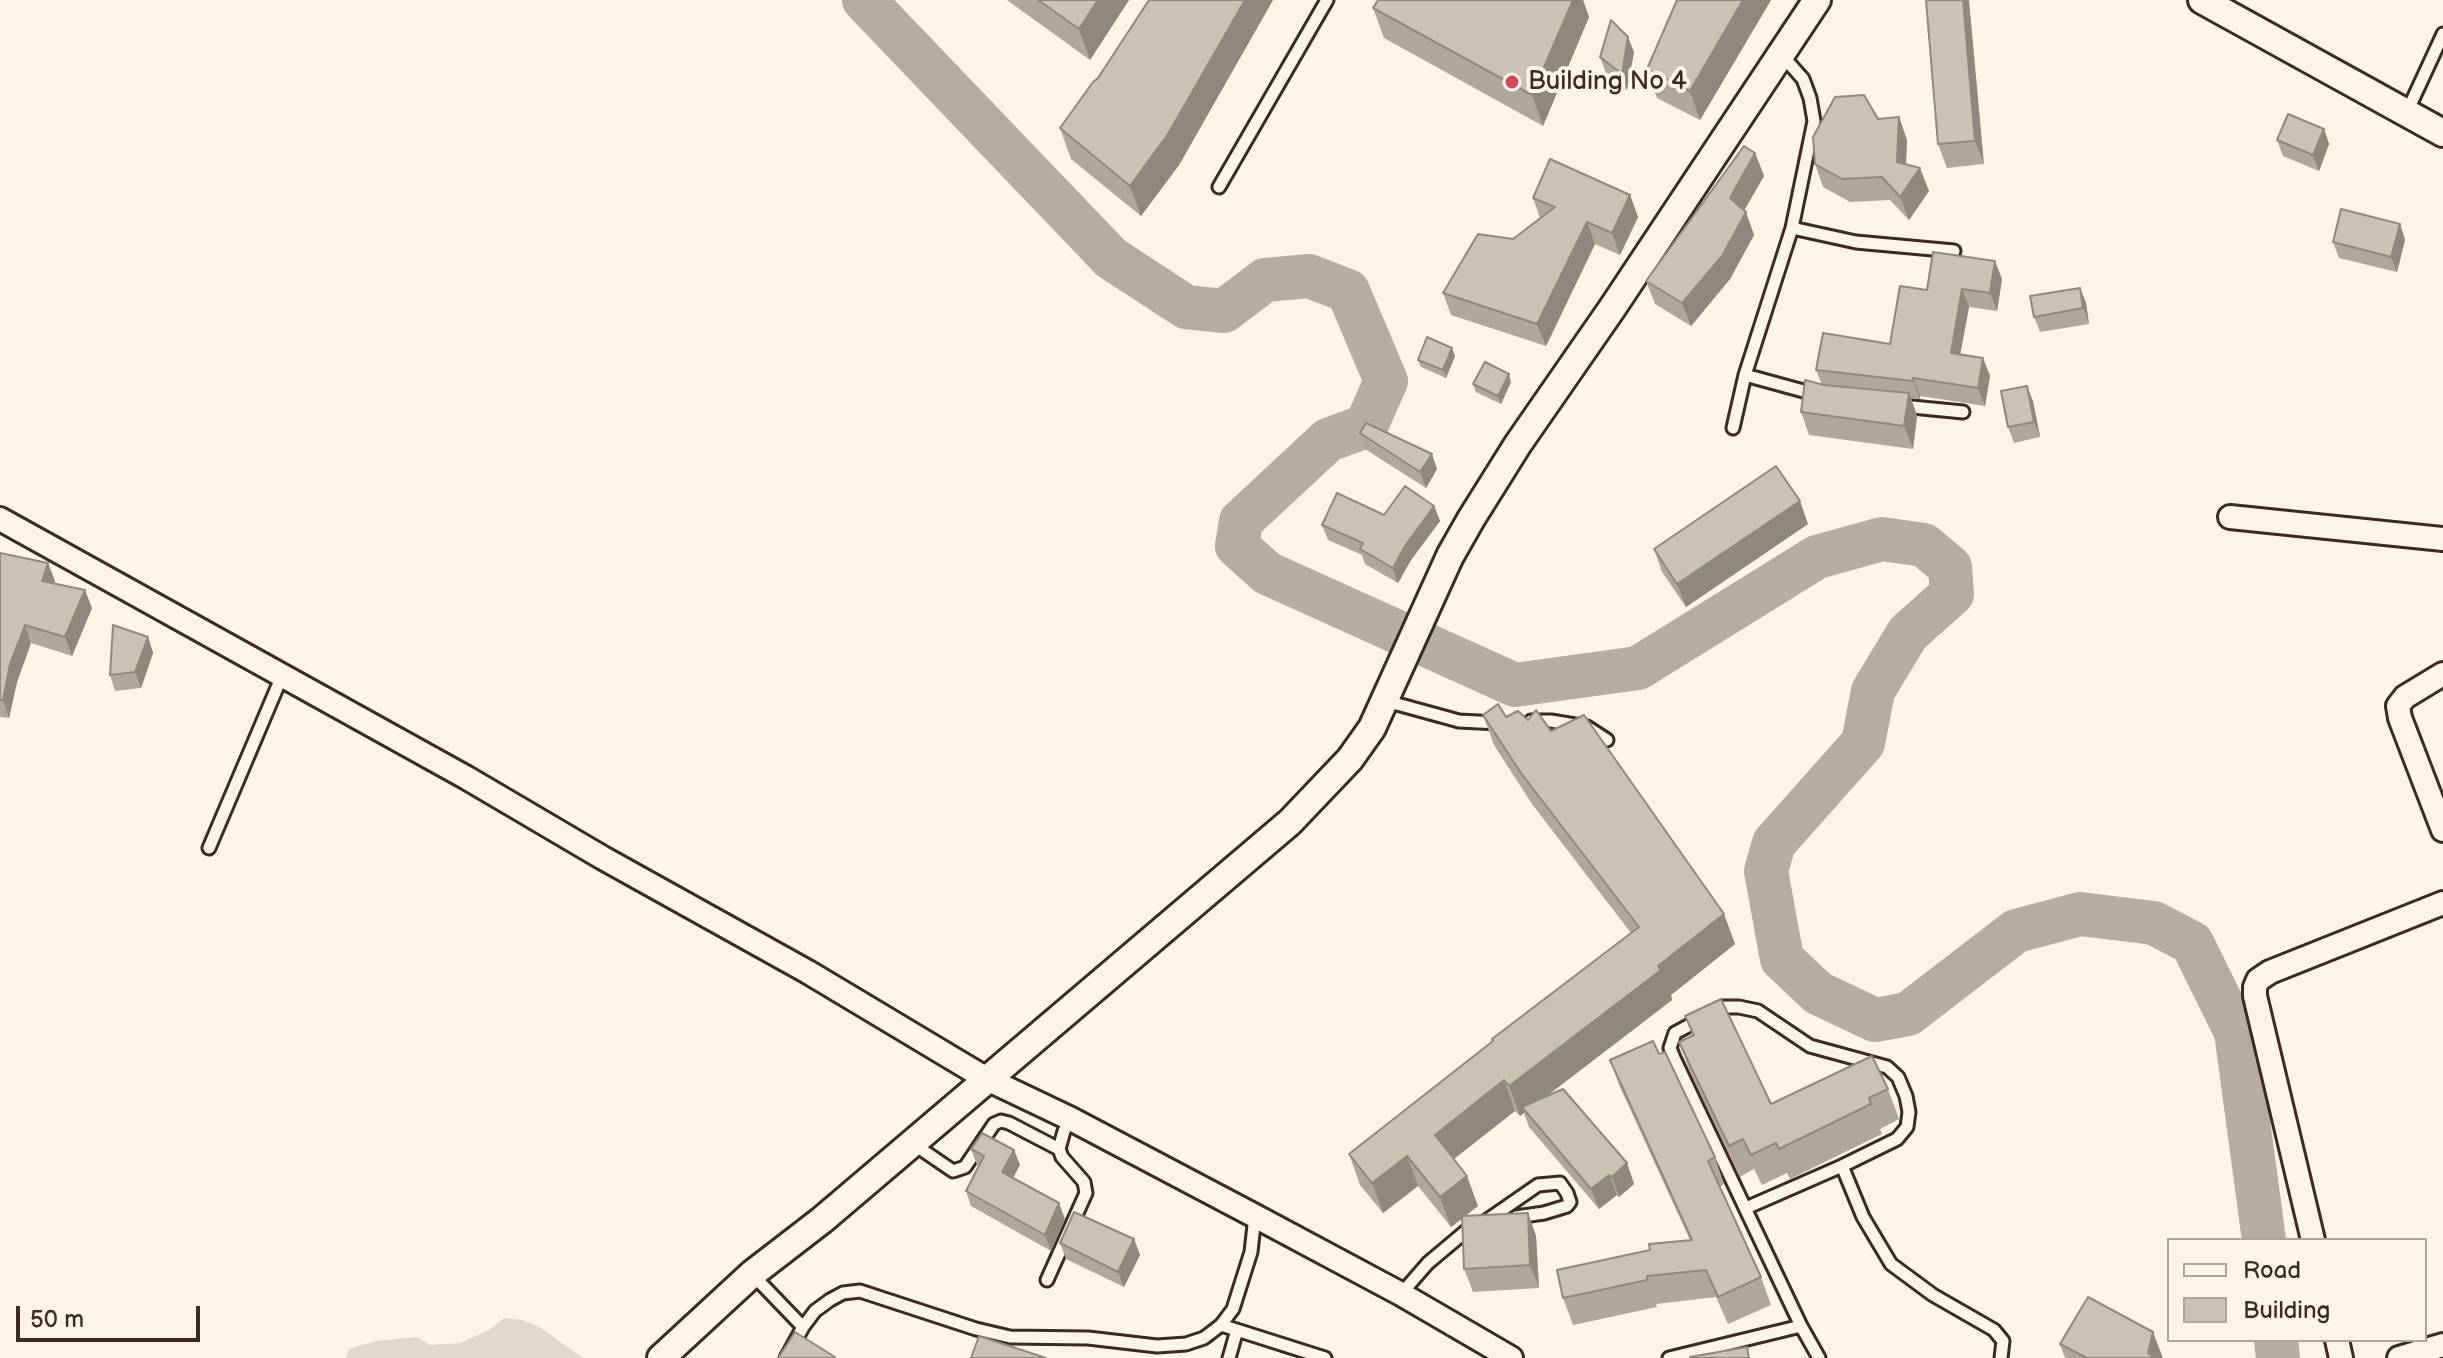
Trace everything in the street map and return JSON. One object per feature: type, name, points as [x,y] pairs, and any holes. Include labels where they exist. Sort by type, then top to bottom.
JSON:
[{"type":"street","points":[[661,1358],[752,1274],[822,1220],[1310,803],[1350,759],[1372,728],[1450,556],[1518,444],[1817,0]]},
{"type":"street","points":[[2202,0],[2443,133]]},
{"type":"street","points":[[2230,517],[2443,539]]},
{"type":"street","points":[[0,519],[467,778],[808,972],[985,1078],[1071,1119],[1255,1216],[1401,1294],[1511,1358]]},
{"type":"street","points":[[2443,674],[2399,702],[2398,712],[2443,830]]},
{"type":"street","points":[[2313,1238],[2255,987],[2263,975],[2443,903]]},
{"type":"street","points":[[2399,1358],[2443,1345]]},
{"type":"lane","points":[[1219,187],[1327,0]]},
{"type":"lane","points":[[2406,113],[2443,34]]},
{"type":"lane","points":[[1733,428],[1745,375],[1792,228],[1814,121],[1803,79],[1780,52]]},
{"type":"lane","points":[[1792,228],[1856,242],[1954,251]]},
{"type":"lane","points":[[1745,375],[1833,400]]},
{"type":"lane","points":[[1891,405],[1963,412]]},
{"type":"lane","points":[[209,848],[282,676]]},
{"type":"lane","points":[[1385,701],[1459,721],[1491,724],[1571,723],[1587,727],[1607,740]]},
{"type":"lane","points":[[1746,1208],[1897,1139],[1907,1127],[1909,1112],[1898,1077],[1887,1067],[1810,1046],[1758,1011],[1723,1007],[1675,1033],[1670,1048],[1801,1326],[1819,1358]]},
{"type":"lane","points":[[1047,1280],[1086,1193],[1084,1182],[1062,1157],[1059,1149],[1071,1119]]},
{"type":"lane","points":[[911,1142],[953,1171],[965,1167],[994,1124],[1001,1121],[1059,1149]]},
{"type":"lane","points":[[1842,1166],[1863,1217],[1891,1264],[1933,1295],[1994,1330],[2003,1341],[2001,1358]]},
{"type":"lane","points":[[1401,1294],[1428,1263],[1461,1234],[1486,1221],[1538,1185],[1560,1183],[1569,1198],[1567,1206],[1558,1210],[1486,1221]]},
{"type":"lane","points":[[786,1358],[815,1311],[843,1293],[860,1291],[1010,1337],[1088,1338],[1157,1346],[1186,1344],[1204,1338],[1221,1325],[1238,1297],[1251,1252],[1255,1216]]},
{"type":"lane","points":[[752,1274],[803,1327]]},
{"type":"lane","points":[[1221,1325],[1325,1358]]},
{"type":"lane","points":[[1669,1358],[1801,1326]]},
{"type":"lane","points":[[1229,1358],[1237,1330]]},
{"type":"shaded area","points":[[504,1318],[538,1326],[583,1358],[346,1358],[349,1349],[376,1341],[417,1337],[430,1345],[460,1343],[489,1330]]},
{"type":"building","points":[[1038,0],[1098,0],[1079,29]]},
{"type":"building","points":[[1149,0],[1245,0],[1168,134],[1130,186],[1060,128],[1098,78]]},
{"type":"building","name":"Building No 4","points":[[1378,0],[1573,0],[1532,95],[1373,8]]},
{"type":"building","points":[[1677,0],[1743,0],[1690,91],[1647,69]]},
{"type":"building","points":[[1926,0],[1963,0],[1975,141],[1938,144]]},
{"type":"building","points":[[1611,20],[1628,37],[1622,74],[1600,57]]},
{"type":"building","points":[[1864,95],[1878,119],[1899,117],[1897,162],[1920,168],[1900,197],[1882,177],[1842,179],[1815,164],[1813,137],[1835,97]]},
{"type":"building","points":[[2288,114],[2324,129],[2313,155],[2277,140]]},
{"type":"building","points":[[1744,146],[1755,153],[1730,198],[1746,212],[1722,256],[1682,303],[1646,281]]},
{"type":"building","points":[[1550,159],[1630,195],[1612,233],[1587,222],[1537,324],[1443,293],[1478,234],[1513,239],[1555,207],[1533,198]]},
{"type":"building","points":[[2341,209],[2400,224],[2391,257],[2333,242]]},
{"type":"building","points":[[1933,252],[1995,261],[1990,293],[1962,289],[1951,353],[1983,358],[1978,388],[1913,378],[1913,381],[1816,370],[1823,333],[1890,344],[1900,286],[1927,290]]},
{"type":"building","points":[[2080,288],[2083,308],[2034,317],[2030,296]]},
{"type":"building","points":[[1427,337],[1452,348],[1443,370],[1418,360]]},
{"type":"building","points":[[1485,362],[1509,374],[1498,396],[1473,384]]},
{"type":"building","points":[[1805,380],[1824,385],[1909,393],[1904,426],[1801,412]]},
{"type":"building","points":[[2027,386],[2034,422],[2008,427],[2001,391]]},
{"type":"building","points":[[1366,423],[1432,454],[1420,472],[1360,433]]},
{"type":"building","points":[[1776,466],[1800,501],[1677,584],[1654,549]]},
{"type":"building","points":[[1405,486],[1434,506],[1393,568],[1360,549],[1363,543],[1322,525],[1337,493],[1384,515]]},
{"type":"building","points":[[0,553],[48,563],[42,581],[85,590],[65,637],[25,625],[10,664],[3,700],[0,700]]},
{"type":"building","points":[[113,625],[148,637],[135,672],[110,675]]},
{"type":"building","points":[[1498,704],[1506,717],[1518,711],[1528,720],[1536,710],[1551,731],[1584,715],[1724,914],[1658,966],[1661,970],[1509,1086],[1504,1080],[1435,1135],[1467,1176],[1440,1197],[1407,1156],[1372,1183],[1349,1154],[1492,1039],[1639,927],[1521,773],[1483,715]]},
{"type":"building","points":[[1721,999],[1771,1104],[1872,1056],[1888,1089],[1869,1098],[1871,1104],[1779,1149],[1776,1143],[1751,1155],[1743,1139],[1729,1146],[1679,1042],[1694,1035],[1685,1016]]},
{"type":"building","points":[[1653,1041],[1659,1054],[1665,1052],[1715,1157],[1708,1161],[1761,1277],[1718,1297],[1706,1270],[1647,1276],[1647,1280],[1563,1298],[1557,1270],[1650,1250],[1649,1244],[1692,1240],[1610,1060]]},
{"type":"building","points":[[1563,1089],[1627,1163],[1612,1177],[1609,1175],[1591,1189],[1522,1107]]},
{"type":"building","points":[[982,1133],[1014,1150],[1002,1172],[1059,1203],[1045,1235],[966,1191],[984,1156],[971,1149]]},
{"type":"building","points":[[1074,1212],[1134,1239],[1118,1272],[1060,1243]]},
{"type":"building","points":[[1528,1213],[1530,1265],[1464,1269],[1462,1216]]},
{"type":"building","points":[[2088,1297],[2153,1332],[2148,1353],[2154,1358],[2087,1358],[2060,1344]]},
{"type":"building","points":[[795,1332],[835,1357],[778,1358]]},
{"type":"building","points":[[979,1336],[1046,1358],[971,1358]]},
{"type":"building","points":[[1747,1347],[1749,1358],[1690,1358],[1690,1357]]},
{"type":"waterway","points":[[864,0],[1111,258],[1186,307],[1224,311],[1265,280],[1309,276],[1348,291],[1386,381],[1366,426],[1328,440],[1241,521],[1237,546],[1267,573],[1515,685],[1638,668],[1817,557],[1882,539],[1924,545],[1950,567],[1952,594],[1908,633],[1873,691],[1863,743],[1774,843],[1766,871],[1782,959],[1818,993],[1875,1020],[1908,1014],[2016,931],[2080,914],[2154,923],[2192,943],[2236,1032],[2264,1238]]},
{"type":"waterway","points":[[2276,1342],[2278,1358]]},
{"type":"place","name":"Building No 4","points":[[1512,82]]}]
